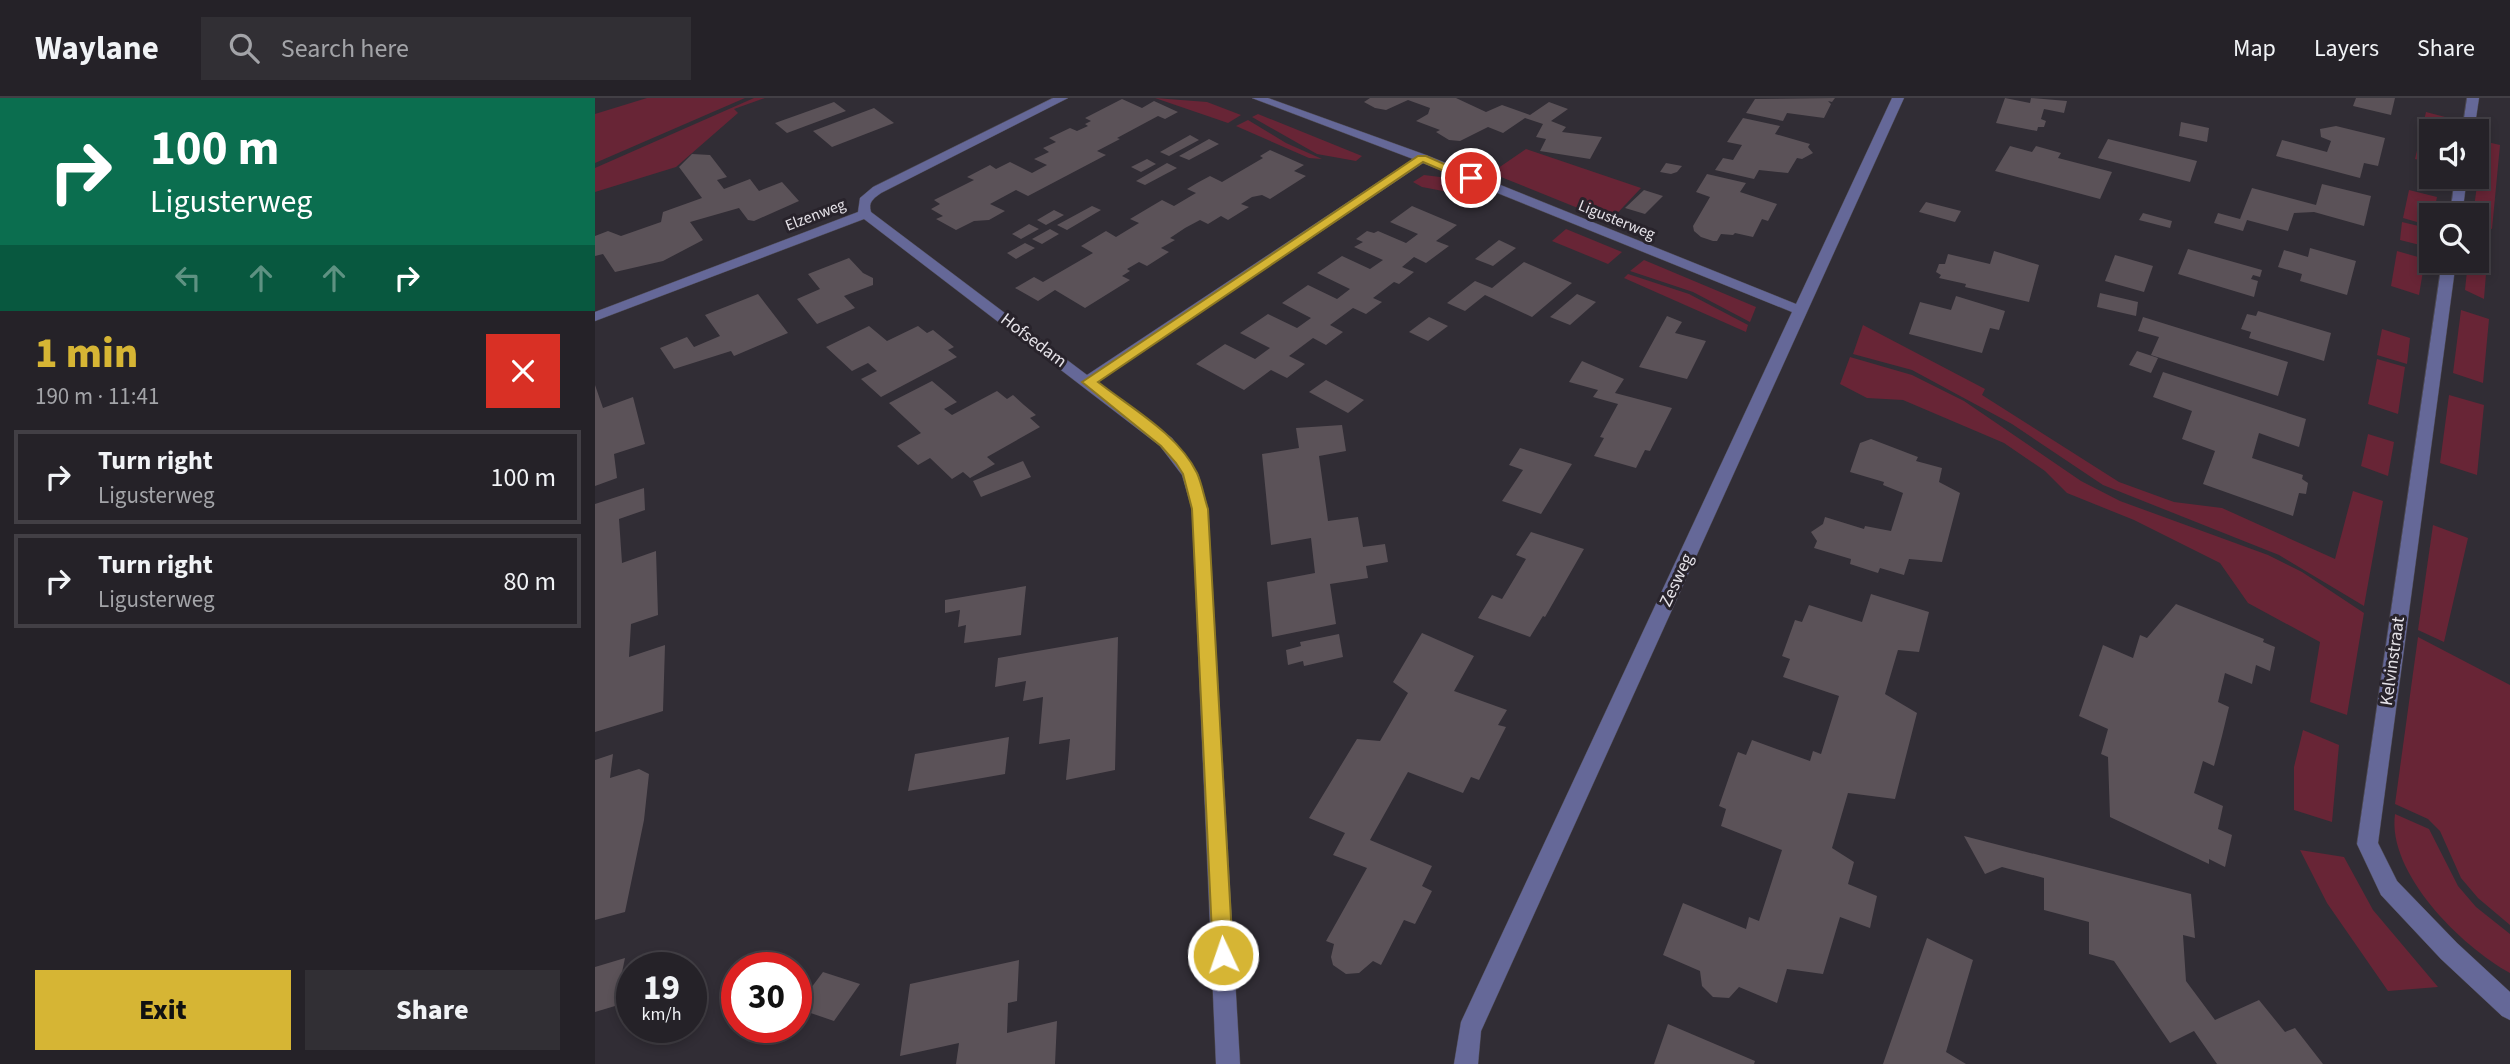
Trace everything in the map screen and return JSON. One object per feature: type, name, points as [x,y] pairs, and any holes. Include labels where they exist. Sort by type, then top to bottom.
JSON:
[{"type":"street","name":"Elzenweg","points":[[595,317],[865,214],[863,206],[866,198],[877,190],[1062,98]]},
{"type":"street","name":"Ligusterweg","points":[[1258,98],[1422,158],[1799,310]]},
{"type":"street","name":"Zesweg","points":[[1466,1064],[1468,1030],[1898,98]]},
{"type":"street","points":[[2470,119],[2473,98]]},
{"type":"street","points":[[1089,382],[1422,158]]},
{"type":"street","name":"Hofsedam","points":[[865,214],[1166,442],[1190,474],[1200,509],[1228,1064]]},
{"type":"street","name":"Kelvinstraat","points":[[2447,273],[2367,844],[2389,888],[2449,951],[2510,1008]]},
{"type":"shaded area","points":[[647,98],[745,98],[595,163],[595,114]]},
{"type":"shaded area","points":[[754,98],[765,98],[734,109],[738,113],[676,167],[595,192],[595,168]]},
{"type":"shaded area","points":[[1155,98],[1207,102],[1241,115],[1228,123]]},
{"type":"shaded area","points":[[2426,112],[2449,118],[2449,119],[2424,119]]},
{"type":"shaded area","points":[[1258,114],[1362,156],[1356,161],[1317,154],[1252,117]]},
{"type":"shaded area","points":[[1248,120],[1286,143],[1322,159],[1309,158],[1236,126]]},
{"type":"shaded area","points":[[2419,142],[2419,160],[2415,159]]},
{"type":"shaded area","points":[[2489,142],[2500,145],[2492,229],[2489,228],[2489,203],[2475,203],[2477,189],[2489,189]]},
{"type":"shaded area","points":[[1526,149],[1641,188],[1610,221],[1491,173]]},
{"type":"shaded area","points":[[1424,175],[1440,177],[1471,190],[1464,195],[1422,187],[1413,182]]},
{"type":"shaded area","points":[[2409,190],[2437,197],[2436,203],[2419,203],[2419,223],[2403,218]]},
{"type":"shaded area","points":[[2402,222],[2419,226],[2419,245],[2400,240]]},
{"type":"shaded area","points":[[1566,229],[1622,252],[1608,264],[1552,241]]},
{"type":"shaded area","points":[[2397,251],[2419,257],[2419,273],[2423,273],[2419,295],[2391,286]]},
{"type":"shaded area","points":[[1644,260],[1756,307],[1750,322],[1693,292],[1630,271]]},
{"type":"shaded area","points":[[2467,273],[2486,273],[2484,299],[2465,290]]},
{"type":"shaded area","points":[[1628,274],[1689,294],[1748,325],[1746,332],[1624,278]]},
{"type":"shaded area","points":[[2461,310],[2489,319],[2483,383],[2453,373]]},
{"type":"shaded area","points":[[1863,325],[1985,389],[1982,395],[2119,482],[2174,502],[2222,508],[2335,559],[2353,491],[2383,501],[2364,606],[2279,555],[2103,485],[2012,424],[1912,370],[1853,354]]},
{"type":"shaded area","points":[[2382,329],[2410,338],[2407,364],[2377,355]]},
{"type":"shaded area","points":[[1850,357],[1912,375],[1964,401],[2081,481],[2120,501],[2268,555],[2302,572],[2364,613],[2347,715],[2310,702],[2320,642],[2248,603],[2220,563],[2134,520],[2067,493],[2045,471],[2004,443],[1903,400],[1867,398],[1840,384]]},
{"type":"shaded area","points":[[2377,359],[2405,367],[2398,414],[2368,404]]},
{"type":"shaded area","points":[[2449,395],[2484,405],[2477,475],[2440,463]]},
{"type":"shaded area","points":[[2368,434],[2394,442],[2388,476],[2361,466]]},
{"type":"shaded area","points":[[2433,525],[2468,538],[2444,642],[2418,630]]},
{"type":"shaded area","points":[[2418,637],[2510,685],[2510,925],[2478,898],[2461,878],[2440,831],[2428,819],[2395,804]]},
{"type":"shaded area","points":[[2303,730],[2339,745],[2332,822],[2294,810],[2294,767]]},
{"type":"shaded area","points":[[2395,814],[2429,829],[2458,886],[2476,907],[2510,934],[2510,973],[2470,945],[2431,906],[2403,860],[2396,837]]},
{"type":"shaded area","points":[[2300,850],[2344,857],[2373,910],[2438,987],[2388,991],[2327,903]]},
{"type":"building","points":[[1370,98],[1456,98],[1486,112],[1502,105],[1530,115],[1549,102],[1568,109],[1551,121],[1566,127],[1562,132],[1602,137],[1590,159],[1540,151],[1546,139],[1536,137],[1543,124],[1525,118],[1503,133],[1488,127],[1460,141],[1449,140],[1436,132],[1440,130],[1416,121],[1428,114],[1430,108],[1408,100],[1386,110],[1364,102]]},
{"type":"building","points":[[1835,98],[1832,102],[1828,101],[1831,104],[1824,118],[1787,113],[1783,121],[1746,113],[1755,99]]},
{"type":"building","points":[[2005,98],[2030,103],[2031,98],[2067,101],[2064,113],[2044,109],[2041,119],[2046,121],[2044,127],[2038,127],[2037,131],[1996,123]]},
{"type":"building","points":[[2356,98],[2395,98],[2391,115],[2353,106]]},
{"type":"building","points":[[1122,99],[1142,108],[1154,101],[1178,112],[1165,119],[1158,116],[1117,138],[1120,139],[1097,151],[1106,155],[1028,196],[1016,190],[990,204],[1005,211],[989,220],[974,221],[956,230],[936,219],[943,216],[931,209],[940,204],[934,200],[974,180],[967,177],[990,165],[996,169],[1010,162],[1032,173],[1047,165],[1034,159],[1049,152],[1043,148],[1056,142],[1049,138],[1070,128],[1077,131],[1088,126],[1085,124],[1091,121],[1085,118]]},
{"type":"building","points":[[834,102],[846,111],[787,133],[775,123]]},
{"type":"building","points":[[874,108],[894,123],[832,147],[813,131]]},
{"type":"building","points":[[1743,118],[1780,126],[1775,134],[1810,144],[1808,147],[1813,153],[1802,159],[1797,158],[1788,173],[1759,170],[1754,179],[1715,170],[1723,158],[1733,160],[1742,145],[1727,142]]},
{"type":"building","points":[[2181,122],[2209,128],[2207,142],[2179,136]]},
{"type":"building","points":[[2336,126],[2385,138],[2378,166],[2364,163],[2360,178],[2276,156],[2282,140],[2327,152],[2331,141],[2321,137],[2320,129]]},
{"type":"building","points":[[1190,135],[1199,140],[1169,156],[1160,152]]},
{"type":"building","points":[[1209,139],[1219,144],[1189,160],[1179,156]]},
{"type":"building","points":[[2108,139],[2197,161],[2190,182],[2098,158]]},
{"type":"building","points":[[2010,146],[2032,152],[2036,146],[2061,153],[2058,158],[2112,172],[2100,199],[1995,171]]},
{"type":"building","points":[[1270,150],[1304,165],[1294,171],[1306,176],[1270,199],[1262,195],[1252,197],[1241,204],[1249,207],[1228,220],[1221,216],[1208,224],[1200,220],[1185,228],[1170,238],[1175,240],[1161,248],[1169,252],[1147,266],[1139,262],[1127,269],[1130,271],[1122,276],[1130,280],[1085,308],[1055,290],[1038,301],[1015,288],[1034,277],[1043,282],[1093,253],[1081,246],[1106,231],[1116,237],[1139,223],[1130,219],[1162,200],[1174,206],[1196,193],[1187,189],[1197,183],[1210,176],[1222,182],[1263,158],[1260,156]]},
{"type":"building","points":[[692,154],[710,155],[727,177],[717,180],[724,189],[750,179],[759,191],[782,182],[799,201],[754,221],[748,220],[739,208],[690,222],[703,240],[663,261],[615,272],[603,254],[595,256],[595,236],[608,231],[621,236],[661,222],[663,212],[702,198],[679,167]]},
{"type":"building","points":[[1147,159],[1156,164],[1141,172],[1131,167]]},
{"type":"building","points":[[1167,163],[1177,168],[1145,185],[1136,181]]},
{"type":"building","points":[[1666,163],[1682,166],[1671,174],[1660,172]]},
{"type":"building","points":[[1707,174],[1746,183],[1740,192],[1777,204],[1768,221],[1762,219],[1753,237],[1735,233],[1721,234],[1717,241],[1713,241],[1694,231],[1693,226],[1710,197],[1696,192]]},
{"type":"building","points":[[2322,184],[2371,196],[2364,226],[2314,212],[2294,213],[2288,231],[2247,220],[2243,231],[2214,223],[2218,213],[2240,219],[2252,188],[2316,205]]},
{"type":"building","points":[[1644,190],[1663,196],[1645,214],[1625,208]]},
{"type":"building","points":[[1926,202],[1961,211],[1955,222],[1919,212]]},
{"type":"building","points":[[1092,206],[1101,210],[1067,230],[1057,225]]},
{"type":"building","points":[[1412,206],[1457,225],[1436,241],[1449,246],[1426,263],[1414,257],[1402,267],[1414,272],[1399,284],[1394,282],[1373,298],[1382,302],[1366,314],[1353,308],[1330,325],[1343,332],[1326,345],[1313,338],[1289,356],[1305,364],[1287,378],[1271,370],[1244,390],[1196,364],[1225,344],[1255,359],[1270,348],[1240,333],[1268,314],[1297,328],[1311,318],[1282,303],[1308,285],[1337,299],[1350,289],[1317,273],[1342,256],[1370,269],[1383,260],[1354,247],[1363,242],[1356,239],[1367,231],[1378,231],[1406,243],[1418,234],[1390,222]]},
{"type":"building","points":[[1054,210],[1064,215],[1046,225],[1037,220]]},
{"type":"building","points":[[2143,213],[2172,221],[2170,228],[2139,220]]},
{"type":"building","points":[[1029,224],[1039,229],[1021,239],[1012,234]]},
{"type":"building","points":[[1050,229],[1059,234],[1042,244],[1032,239]]},
{"type":"building","points":[[1499,240],[1516,248],[1493,266],[1475,259]]},
{"type":"building","points":[[1025,243],[1035,248],[1016,259],[1007,253]]},
{"type":"building","points":[[2310,248],[2356,261],[2347,295],[2300,281],[2302,274],[2278,267],[2284,250],[2308,257]]},
{"type":"building","points":[[2188,249],[2262,270],[2260,277],[2253,275],[2251,279],[2258,281],[2254,297],[2178,274]]},
{"type":"building","points":[[1994,251],[2039,265],[2029,302],[1965,287],[1966,284],[1939,278],[1941,275],[1936,272],[1939,264],[1945,264],[1948,254],[1990,264]]},
{"type":"building","points":[[2115,255],[2153,266],[2144,292],[2105,281]]},
{"type":"building","points":[[849,258],[863,273],[873,278],[873,285],[844,296],[855,308],[817,324],[797,299],[820,289],[808,274]]},
{"type":"building","points":[[1524,262],[1572,283],[1532,317],[1485,295],[1465,311],[1447,303],[1475,281],[1492,288]]},
{"type":"building","points":[[2100,293],[2138,302],[2136,316],[2097,307]]},
{"type":"building","points":[[758,294],[788,333],[734,356],[731,351],[674,369],[660,348],[687,337],[694,347],[720,336],[705,315]]},
{"type":"building","points":[[1577,294],[1596,302],[1570,325],[1550,317]]},
{"type":"building","points":[[1956,296],[2005,311],[1999,330],[1990,328],[1982,353],[1909,334],[1920,302],[1951,310]]},
{"type":"building","points":[[2258,311],[2331,333],[2324,361],[2249,338],[2251,332],[2241,329],[2247,314],[2256,316]]},
{"type":"building","points":[[1667,316],[1682,322],[1675,333],[1706,341],[1687,379],[1639,367]]},
{"type":"building","points":[[1429,317],[1448,326],[1428,341],[1409,332]]},
{"type":"building","points":[[2143,317],[2288,362],[2278,396],[2151,355],[2159,337],[2138,331]]},
{"type":"building","points":[[869,326],[887,341],[918,326],[927,333],[933,330],[954,347],[948,350],[957,357],[881,397],[861,379],[877,371],[868,363],[852,371],[826,347]]},
{"type":"building","points":[[2137,351],[2158,358],[2151,373],[2129,365]]},
{"type":"building","points":[[1582,361],[1624,379],[1615,393],[1672,408],[1650,451],[1645,450],[1636,468],[1594,456],[1604,438],[1600,437],[1618,404],[1593,397],[1598,390],[1569,382]]},
{"type":"building","points":[[2163,372],[2306,419],[2299,447],[2259,433],[2252,458],[2303,475],[2302,479],[2308,483],[2306,494],[2299,493],[2293,516],[2203,484],[2215,451],[2182,439],[2192,411],[2153,397]]},
{"type":"building","points":[[1326,380],[1364,400],[1348,413],[1309,392]]},
{"type":"building","points":[[932,381],[957,402],[944,409],[952,415],[997,391],[1007,399],[1013,395],[1036,415],[1030,418],[1040,427],[987,457],[995,464],[970,478],[963,472],[952,479],[930,458],[918,465],[897,446],[921,433],[889,403]]},
{"type":"building","points":[[595,385],[603,408],[633,397],[645,444],[614,454],[617,478],[595,486]]},
{"type":"building","points":[[1342,425],[1346,451],[1319,456],[1328,521],[1358,517],[1363,547],[1385,544],[1388,562],[1366,566],[1368,578],[1330,584],[1336,624],[1272,637],[1267,582],[1315,573],[1311,538],[1271,545],[1262,454],[1299,448],[1296,428]]},
{"type":"building","points":[[1871,439],[1918,457],[1916,461],[1942,468],[1939,482],[1960,493],[1942,562],[1909,559],[1904,575],[1880,568],[1878,573],[1850,564],[1851,559],[1814,548],[1817,541],[1811,532],[1823,524],[1825,517],[1864,529],[1865,526],[1891,531],[1903,493],[1883,485],[1884,482],[1850,472],[1860,443]]},
{"type":"building","points":[[1520,448],[1572,464],[1541,514],[1502,501],[1523,470],[1509,465]]},
{"type":"building","points":[[1023,461],[1031,477],[981,497],[973,481]]},
{"type":"building","points":[[644,488],[645,510],[619,519],[622,563],[656,551],[658,615],[631,624],[629,657],[665,645],[663,711],[595,732],[595,504]]},
{"type":"building","points":[[1531,532],[1584,549],[1545,617],[1543,616],[1530,637],[1478,618],[1492,595],[1502,599],[1526,559],[1516,555]]},
{"type":"building","points":[[1026,586],[1021,635],[964,643],[966,625],[958,627],[960,610],[945,613],[945,600]]},
{"type":"building","points":[[1871,594],[1929,612],[1919,652],[1898,650],[1885,694],[1917,713],[1895,799],[1848,793],[1832,848],[1854,862],[1848,884],[1877,896],[1870,928],[1840,917],[1823,974],[1787,969],[1777,1003],[1739,987],[1729,998],[1713,997],[1702,986],[1700,971],[1663,955],[1683,903],[1746,929],[1749,917],[1759,921],[1782,850],[1721,826],[1726,809],[1719,806],[1736,757],[1738,752],[1746,755],[1752,740],[1810,761],[1813,751],[1821,754],[1839,696],[1783,677],[1790,659],[1782,656],[1795,620],[1802,622],[1809,605],[1862,622]]},
{"type":"building","points":[[2176,604],[2264,639],[2263,642],[2275,647],[2270,671],[2256,665],[2252,684],[2225,673],[2218,702],[2229,707],[2222,736],[2214,766],[2203,761],[2194,793],[2223,806],[2218,829],[2232,835],[2225,867],[2209,859],[2209,864],[2110,817],[2108,757],[2101,754],[2108,729],[2079,716],[2103,645],[2133,658],[2140,635],[2147,638]]},
{"type":"building","points":[[1422,633],[1474,656],[1454,691],[1507,710],[1498,725],[1506,727],[1479,780],[1471,777],[1463,793],[1408,772],[1370,840],[1432,866],[1422,886],[1432,891],[1415,924],[1404,920],[1381,965],[1373,961],[1359,973],[1346,974],[1333,965],[1331,957],[1334,944],[1326,941],[1367,868],[1333,855],[1345,833],[1309,818],[1357,739],[1380,741],[1408,693],[1393,682]]},
{"type":"building","points":[[1339,634],[1343,657],[1304,666],[1303,661],[1288,665],[1286,650],[1301,646],[1300,642]]},
{"type":"building","points":[[1118,637],[1115,770],[1066,780],[1070,739],[1039,744],[1043,697],[1023,701],[1026,681],[995,687],[998,658]]},
{"type":"building","points":[[1009,737],[1005,774],[908,791],[915,754]]},
{"type":"building","points":[[613,754],[610,778],[639,769],[649,774],[644,820],[625,912],[595,920],[595,760]]},
{"type":"building","points":[[1964,836],[2191,894],[2195,938],[2183,935],[2186,981],[2215,1020],[2259,1000],[2285,1032],[2295,1028],[2323,1064],[2217,1064],[2194,1031],[2170,1043],[2114,961],[2089,954],[2089,922],[2044,910],[2044,878],[2002,867],[1985,874]]},
{"type":"building","points":[[1927,938],[1973,960],[1946,1052],[1966,1064],[1883,1064]]},
{"type":"building","points":[[1019,960],[1017,1001],[1008,1003],[1007,1033],[1057,1021],[1055,1064],[956,1064],[959,1043],[900,1056],[910,984]]},
{"type":"building","points":[[616,961],[615,1006],[595,1012],[595,967]]},
{"type":"building","points":[[823,972],[860,984],[834,1021],[812,1013],[812,987]]},
{"type":"building","points":[[1668,1024],[1755,1061],[1754,1064],[1654,1064]]},
{"type":"route","points":[[1223,955],[1200,509],[1190,474],[1181,459],[1166,442],[1089,382],[1422,158],[1471,178]]}]
